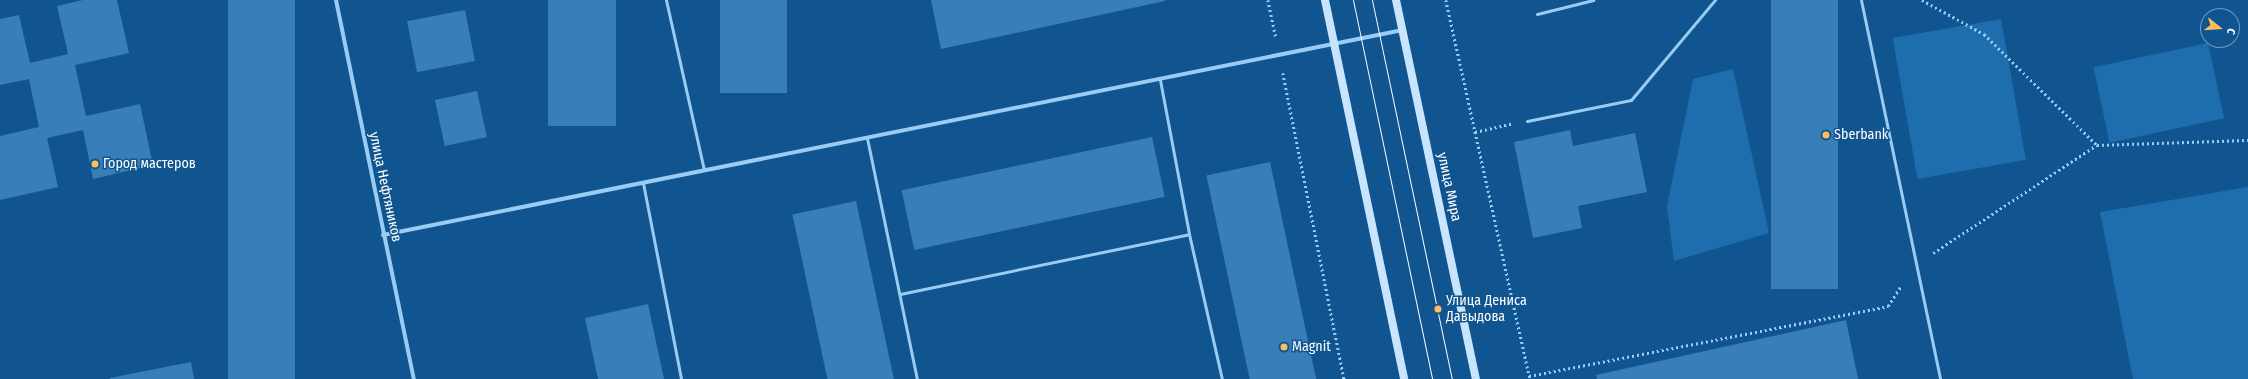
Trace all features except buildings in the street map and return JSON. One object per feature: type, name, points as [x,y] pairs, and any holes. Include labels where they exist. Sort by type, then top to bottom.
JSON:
[{"type":"main road","points":[[1325,0],[1404,379]]},
{"type":"main road","name":"улица Мира","points":[[1396,0],[1476,379]]},
{"type":"street","name":"улица Нефтяников","points":[[336,0],[414,379]]},
{"type":"street","points":[[383,234],[1280,56],[1402,30]]},
{"type":"lane","points":[[666,0],[704,170]]},
{"type":"lane","points":[[1536,14],[1593,0]]},
{"type":"lane","points":[[1527,121],[1631,100],[1715,0]]},
{"type":"lane","points":[[1860,0],[1940,379]]},
{"type":"lane","points":[[1160,80],[1189,234],[1222,379]]},
{"type":"lane","points":[[867,138],[917,379]]},
{"type":"lane","points":[[643,183],[681,379]]},
{"type":"lane","points":[[900,294],[1189,234]]},
{"type":"path","points":[[1268,0],[1344,379]]},
{"type":"path","points":[[1446,0],[1530,377],[1888,306],[1916,264],[2098,145],[2248,140]]},
{"type":"path","points":[[1922,0],[1984,34],[2098,145]]},
{"type":"path","points":[[1475,132],[1527,121]]},
{"type":"shaded area","points":[[2001,19],[2026,160],[1918,179],[1893,38]]},
{"type":"shaded area","points":[[2200,45],[2200,48],[2209,48],[2224,118],[2110,143],[2094,67]]},
{"type":"shaded area","points":[[1733,69],[1769,233],[1674,261],[1667,206],[1693,79]]},
{"type":"shaded area","points":[[2248,187],[2248,379],[2133,379],[2100,212]]},
{"type":"tram line","points":[[1353,0],[1432,379]]},
{"type":"tram line","points":[[1372,0],[1452,379]]},
{"type":"place","name":"Sberbank","points":[[1826,135]]},
{"type":"place","name":"Город мастеров","points":[[95,164]]},
{"type":"place","name":"Улица Дениса Давыдова","points":[[1438,309]]},
{"type":"place","name":"Magnit","points":[[1284,347]]}]
